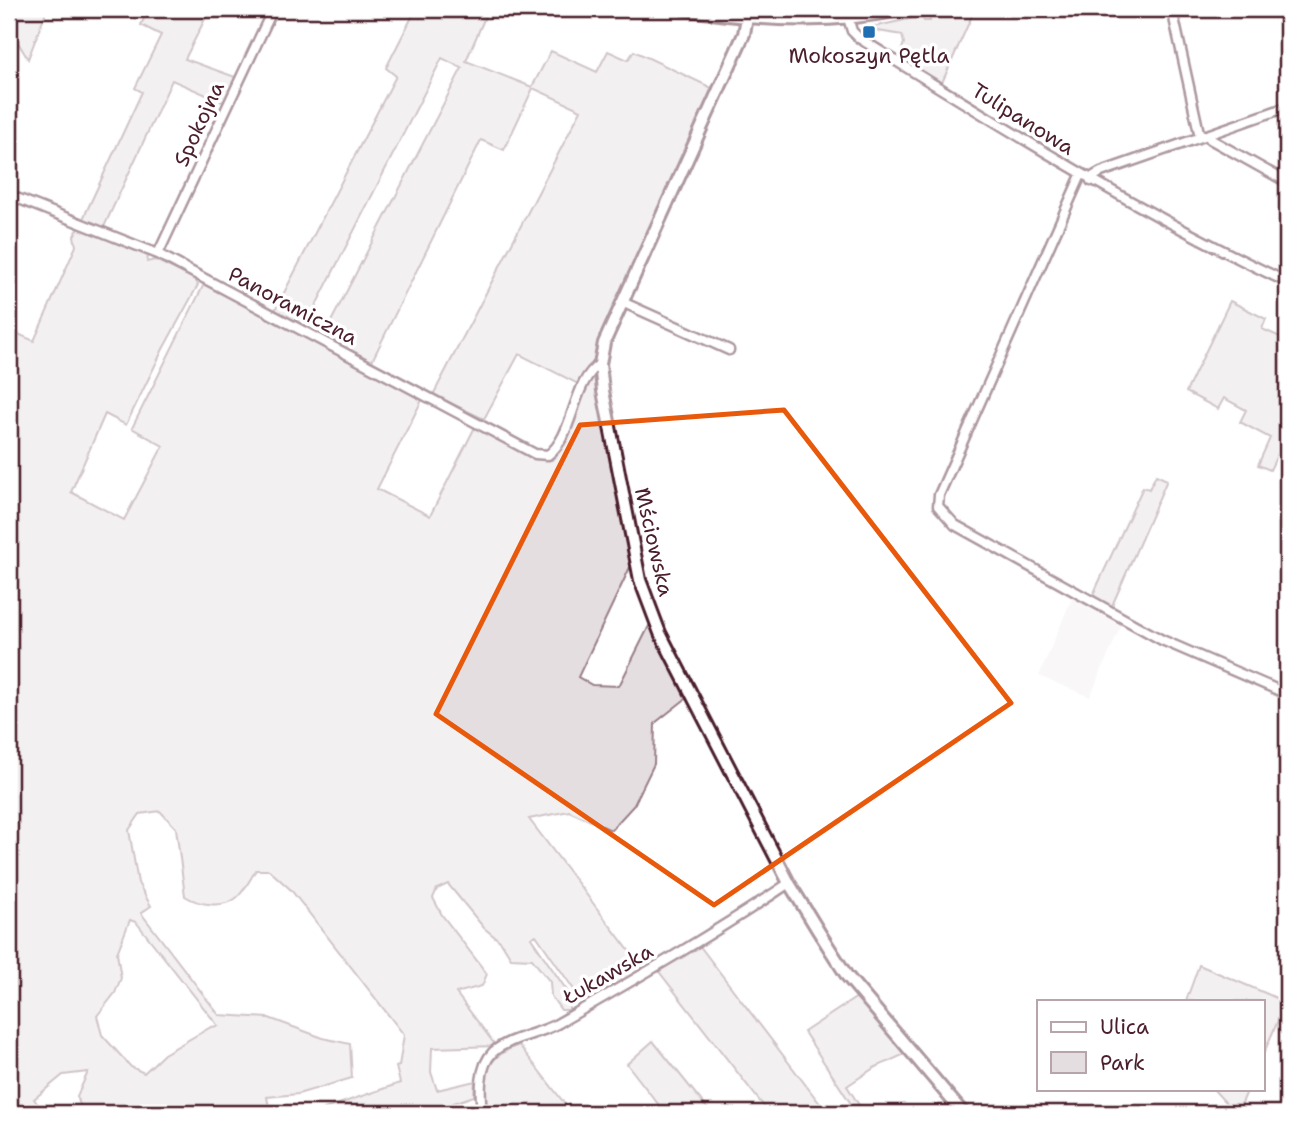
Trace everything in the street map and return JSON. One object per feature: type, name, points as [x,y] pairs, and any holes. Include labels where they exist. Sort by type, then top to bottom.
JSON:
[{"type":"street","name":"Spokojna","points":[[158,254],[273,9]]},
{"type":"street","points":[[684,9],[782,20],[848,18],[905,9]]},
{"type":"street","points":[[1172,9],[1204,136],[1287,182]]},
{"type":"street","name":"Mściowska","points":[[747,17],[744,34],[604,343],[600,364],[640,580],[649,608],[789,883],[847,976],[962,1113]]},
{"type":"street","name":"Tulipanowa","points":[[848,18],[852,32],[859,38],[1081,175],[1214,248],[1287,282]]},
{"type":"street","points":[[1091,181],[1101,172],[1287,107]]},
{"type":"street","points":[[1081,175],[939,495],[939,506],[955,525],[1163,639],[1287,694]]},
{"type":"street","name":"Panoramiczna","points":[[9,195],[158,254],[535,454],[548,455],[561,440],[590,373],[600,364]]},
{"type":"street","points":[[622,302],[729,350]]},
{"type":"street","name":"Łukawska","points":[[482,1113],[483,1072],[487,1060],[495,1051],[553,1027],[738,918],[789,883]]},
{"type":"highlighted area","points":[[784,410],[1011,703],[714,905],[436,714],[580,425]]},
{"type":"shaded area","points":[[1271,9],[1287,9],[1287,80],[1281,48]]},
{"type":"shaded area","points":[[1074,593],[1123,621],[1090,697],[1039,676]]},
{"type":"green space","points":[[9,9],[47,9],[28,59],[9,28]]},
{"type":"green space","points":[[148,9],[210,9],[185,59],[238,78],[227,104],[172,80],[103,229],[82,221],[142,92],[135,88],[161,35],[141,25]]},
{"type":"green space","points":[[416,9],[477,9],[475,12],[485,17],[466,61],[532,87],[551,51],[597,72],[608,51],[628,60],[634,51],[714,89],[582,386],[519,354],[484,419],[433,395],[581,110],[533,88],[504,150],[481,140],[371,363],[323,337],[462,68],[442,58],[305,327],[274,312],[396,76],[386,68]]},
{"type":"green space","points":[[953,9],[975,9],[941,85],[899,58],[904,43],[902,35],[869,28],[922,16],[924,21],[930,21],[929,14]]},
{"type":"green space","points":[[79,226],[148,256],[147,262],[155,260],[195,279],[198,285],[126,425],[105,414],[71,492],[124,520],[163,446],[132,428],[204,284],[422,400],[377,489],[430,516],[475,427],[530,456],[552,460],[588,384],[596,377],[632,563],[578,677],[592,685],[619,686],[651,622],[688,697],[655,723],[654,764],[634,805],[611,830],[569,811],[529,819],[643,969],[584,1004],[536,935],[531,938],[570,995],[569,1010],[561,1010],[551,996],[550,982],[532,959],[511,958],[501,942],[484,928],[448,884],[437,889],[433,898],[442,915],[487,974],[482,986],[456,993],[496,1046],[432,1048],[431,1072],[437,1090],[475,1081],[474,1096],[424,1113],[323,1113],[324,1109],[400,1083],[396,1067],[399,1066],[404,1035],[291,890],[269,870],[256,870],[241,893],[223,904],[197,902],[185,896],[176,828],[160,811],[140,814],[129,830],[138,883],[151,906],[141,913],[219,1015],[269,1018],[323,1038],[350,1044],[352,1078],[298,1094],[267,1097],[270,1113],[86,1113],[77,1096],[88,1072],[63,1075],[34,1099],[44,1113],[9,1113],[9,698],[18,689],[9,681],[9,330],[34,341],[76,246],[74,236]],"holes":[[[130,920],[136,922],[218,1026],[211,1027],[164,1054],[144,1073],[131,1067],[102,1035],[97,1016],[115,993],[121,978],[117,953]]]},
{"type":"green space","points":[[1230,301],[1266,319],[1262,329],[1287,340],[1287,434],[1270,470],[1258,465],[1270,438],[1240,422],[1246,410],[1224,398],[1218,409],[1186,392]]},
{"type":"green space","points":[[1156,475],[1167,480],[1111,608],[1092,597],[1143,487],[1149,489]]},
{"type":"green space","points":[[699,945],[827,1113],[769,1113],[657,969]]},
{"type":"green space","points":[[1199,965],[1286,1002],[1264,1053],[1264,1000],[1186,1000]]},
{"type":"green space","points":[[857,997],[905,1054],[874,1068],[847,1086],[864,1113],[857,1113],[804,1032]]},
{"type":"green space","points":[[653,1041],[711,1113],[665,1113],[627,1064]]},
{"type":"green space","points":[[519,1045],[572,1113],[486,1113],[487,1071],[497,1056]]},
{"type":"green space","points":[[1214,1090],[1248,1090],[1239,1110],[1241,1113],[1235,1113]]},
{"type":"place","name":"Mokoszyn Pętla","points":[[869,32]]}]
